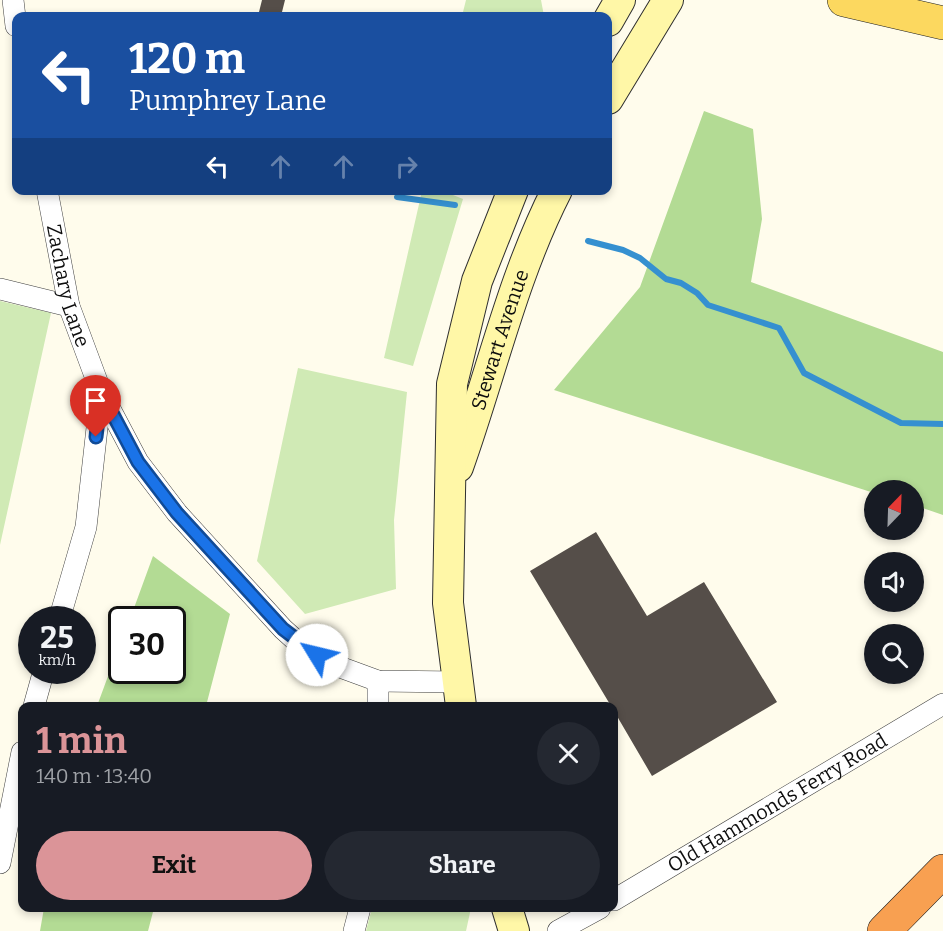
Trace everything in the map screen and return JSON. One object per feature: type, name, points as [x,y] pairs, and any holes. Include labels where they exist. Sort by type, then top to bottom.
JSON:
[{"type":"highway","points":[[894,921],[943,864]]},
{"type":"highway","points":[[894,921],[943,872]]},
{"type":"main road","points":[[844,0],[943,23]]},
{"type":"street","points":[[612,14],[620,0]]},
{"type":"street","points":[[612,92],[668,0]]},
{"type":"street","name":"Zachary Lane","points":[[48,195],[69,306],[101,392],[138,462],[177,513],[283,629],[304,648],[329,663],[378,681],[459,694]]},
{"type":"street","name":"Stewart Avenue","points":[[459,694],[448,603],[452,384],[477,281],[511,195]]},
{"type":"street","name":"Stewart Avenue","points":[[449,492],[484,395],[528,254],[555,195]]},
{"type":"street","points":[[0,290],[69,306]]},
{"type":"street","points":[[63,606],[86,527],[101,392]]},
{"type":"street","points":[[378,681],[378,702]]},
{"type":"street","points":[[35,702],[40,684]]},
{"type":"street","name":"Old Hammonds Ferry Road","points":[[618,898],[943,704]]},
{"type":"street","points":[[0,863],[18,772]]},
{"type":"street","points":[[354,931],[359,912]]},
{"type":"street","points":[[508,912],[514,931]]},
{"type":"street","points":[[558,931],[593,912]]},
{"type":"green space","points":[[466,0],[541,0],[543,12],[463,12]]},
{"type":"green space","points":[[704,111],[753,129],[762,219],[751,282],[943,352],[943,515],[924,508],[924,480],[864,480],[864,490],[554,390],[640,287]]},
{"type":"green space","points":[[421,195],[453,195],[463,199],[413,366],[384,358]]},
{"type":"green space","points":[[0,301],[51,313],[0,545]]},
{"type":"green space","points":[[298,368],[407,392],[394,520],[396,589],[305,614],[257,561]]},
{"type":"green space","points":[[153,556],[230,614],[207,702],[98,702],[108,676],[108,684],[186,684],[186,606],[135,606]]},
{"type":"green space","points":[[43,912],[153,912],[148,931],[40,931]]},
{"type":"green space","points":[[371,912],[470,912],[466,931],[366,931]]},
{"type":"building","points":[[262,0],[285,0],[282,12],[259,12]]},
{"type":"building","points":[[596,532],[647,616],[704,582],[777,702],[652,776],[618,718],[618,702],[609,702],[530,571]]},
{"type":"waterway","points":[[397,197],[455,205]]},
{"type":"waterway","points":[[588,241],[623,250],[640,258],[666,279],[681,283],[697,293],[708,305],[779,328],[804,373],[901,423],[943,424]]},
{"type":"route","points":[[96,437],[101,392],[138,462],[177,513],[283,629],[304,648],[317,655]]}]
